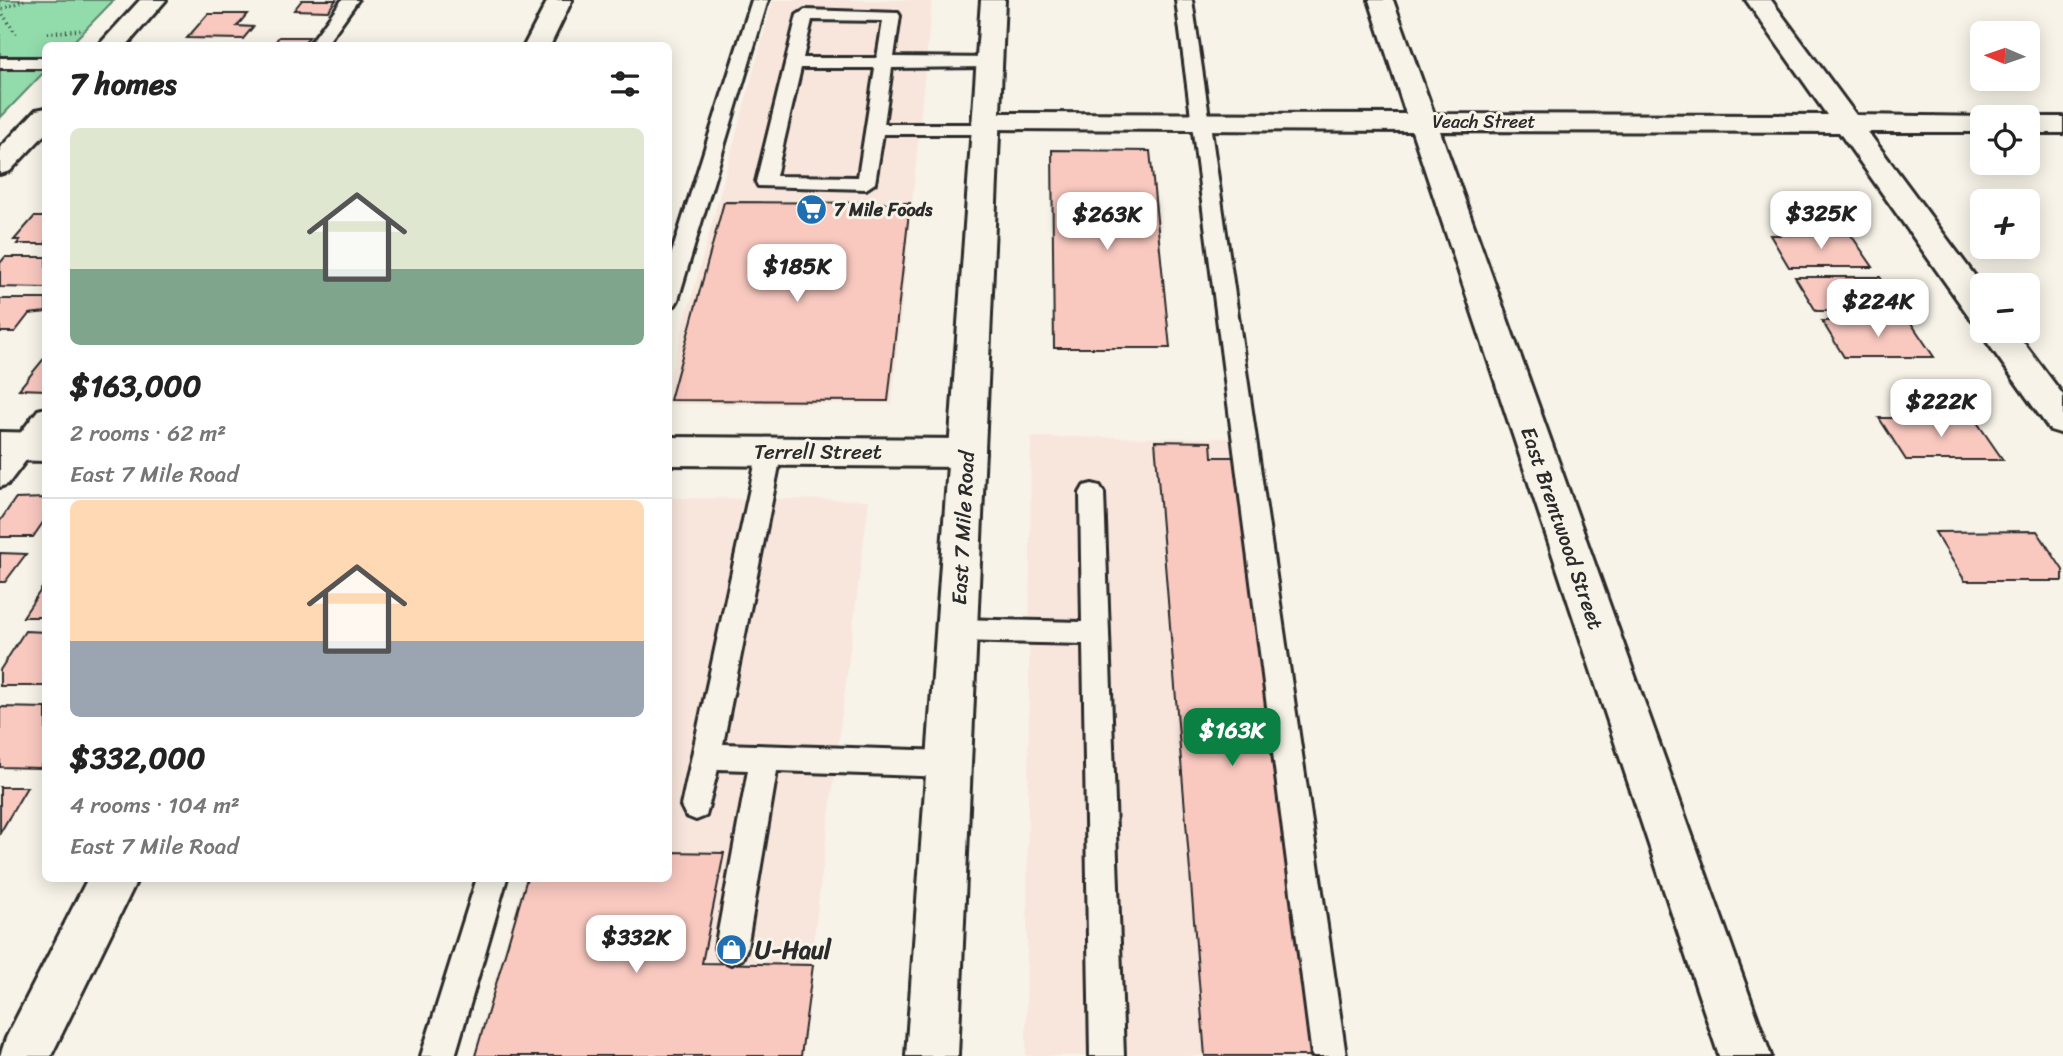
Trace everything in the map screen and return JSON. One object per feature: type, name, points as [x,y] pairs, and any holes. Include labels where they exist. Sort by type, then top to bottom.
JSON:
[{"type":"street","points":[[115,42],[154,0]]},
{"type":"street","points":[[539,42],[560,0]]},
{"type":"street","name":"East 7 Mile Road","points":[[932,1056],[993,0]]},
{"type":"street","name":"East Brentwood Street","points":[[1381,0],[1745,1056]]},
{"type":"street","points":[[1758,0],[1970,293]]},
{"type":"street","points":[[0,165],[42,120]]},
{"type":"street","name":"Veach Street","points":[[986,125],[1199,121],[1970,124]]},
{"type":"street","points":[[2040,125],[2063,125]]},
{"type":"street","points":[[2006,343],[2063,421]]},
{"type":"street","name":"Terrell Street","points":[[672,451],[967,453]]},
{"type":"street","points":[[24,1056],[112,882]]},
{"type":"lane","points":[[319,42],[350,0]]},
{"type":"lane","points":[[672,287],[760,0]]},
{"type":"lane","points":[[1184,0],[1329,1056]]},
{"type":"lane","points":[[805,15],[892,16],[866,183],[765,183],[794,63],[805,15]]},
{"type":"lane","points":[[794,63],[989,62]]},
{"type":"lane","points":[[0,63],[42,63]]},
{"type":"lane","points":[[875,129],[986,125]]},
{"type":"lane","points":[[0,478],[42,421]]},
{"type":"lane","points":[[696,806],[770,451]]},
{"type":"lane","points":[[1092,493],[1107,1056]]},
{"type":"lane","points":[[957,630],[1096,633]]},
{"type":"lane","points":[[706,755],[948,764]]},
{"type":"lane","points":[[731,948],[765,757]]},
{"type":"lane","points":[[438,1056],[491,882]]},
{"type":"path","points":[[0,10],[24,0]]},
{"type":"shaded area","points":[[773,0],[932,0],[892,404],[672,404],[672,369]]},
{"type":"shaded area","points":[[1031,437],[1232,438],[1315,1056],[1026,1056]]},
{"type":"shaded area","points":[[672,498],[869,500],[799,1056],[473,1056],[523,882],[672,882]]},
{"type":"green space","points":[[0,0],[114,0],[73,42],[42,42],[42,74],[0,118]]},
{"type":"building","points":[[302,0],[336,0],[328,11],[294,10]]},
{"type":"building","points":[[208,14],[247,14],[237,26],[253,27],[243,39],[187,38]]},
{"type":"building","points":[[279,37],[309,37],[305,42],[275,42]]},
{"type":"building","points":[[1052,150],[1150,151],[1170,348],[1054,348]]},
{"type":"building","points":[[724,202],[910,203],[888,401],[672,400]]},
{"type":"building","points":[[34,217],[42,217],[42,244],[17,244],[20,240],[14,240]]},
{"type":"building","points":[[1770,235],[1851,235],[1873,267],[1789,267]]},
{"type":"building","points":[[5,257],[42,257],[42,288],[0,287],[0,263]]},
{"type":"building","points":[[1795,277],[1880,277],[1903,311],[1816,311]]},
{"type":"building","points":[[0,299],[42,299],[42,312],[29,314],[15,332],[0,332]]},
{"type":"building","points":[[1909,320],[1934,357],[1844,357],[1822,321]]},
{"type":"building","points":[[42,361],[42,390],[19,389]]},
{"type":"building","points":[[1879,418],[1974,418],[2003,460],[1906,460]]},
{"type":"building","points":[[1155,441],[1211,442],[1212,457],[1240,457],[1322,1056],[1205,1056]]},
{"type":"building","points":[[42,498],[42,524],[33,537],[0,537],[0,521],[15,499]]},
{"type":"building","points":[[2037,531],[2063,570],[2063,581],[1965,581],[1935,532]]},
{"type":"building","points":[[0,553],[26,554],[5,582],[0,582]]},
{"type":"building","points":[[42,588],[42,617],[23,617]]},
{"type":"building","points":[[25,631],[42,632],[42,686],[0,686],[0,670]]},
{"type":"building","points":[[0,707],[42,708],[40,768],[0,767]]},
{"type":"building","points":[[0,787],[27,787],[0,833]]},
{"type":"building","points":[[672,852],[724,853],[702,963],[813,965],[801,1056],[475,1056],[526,882],[672,882]]},
{"type":"place","name":"7 Mile Foods","points":[[811,210]]},
{"type":"place","name":"U-Haul","points":[[732,950]]}]
